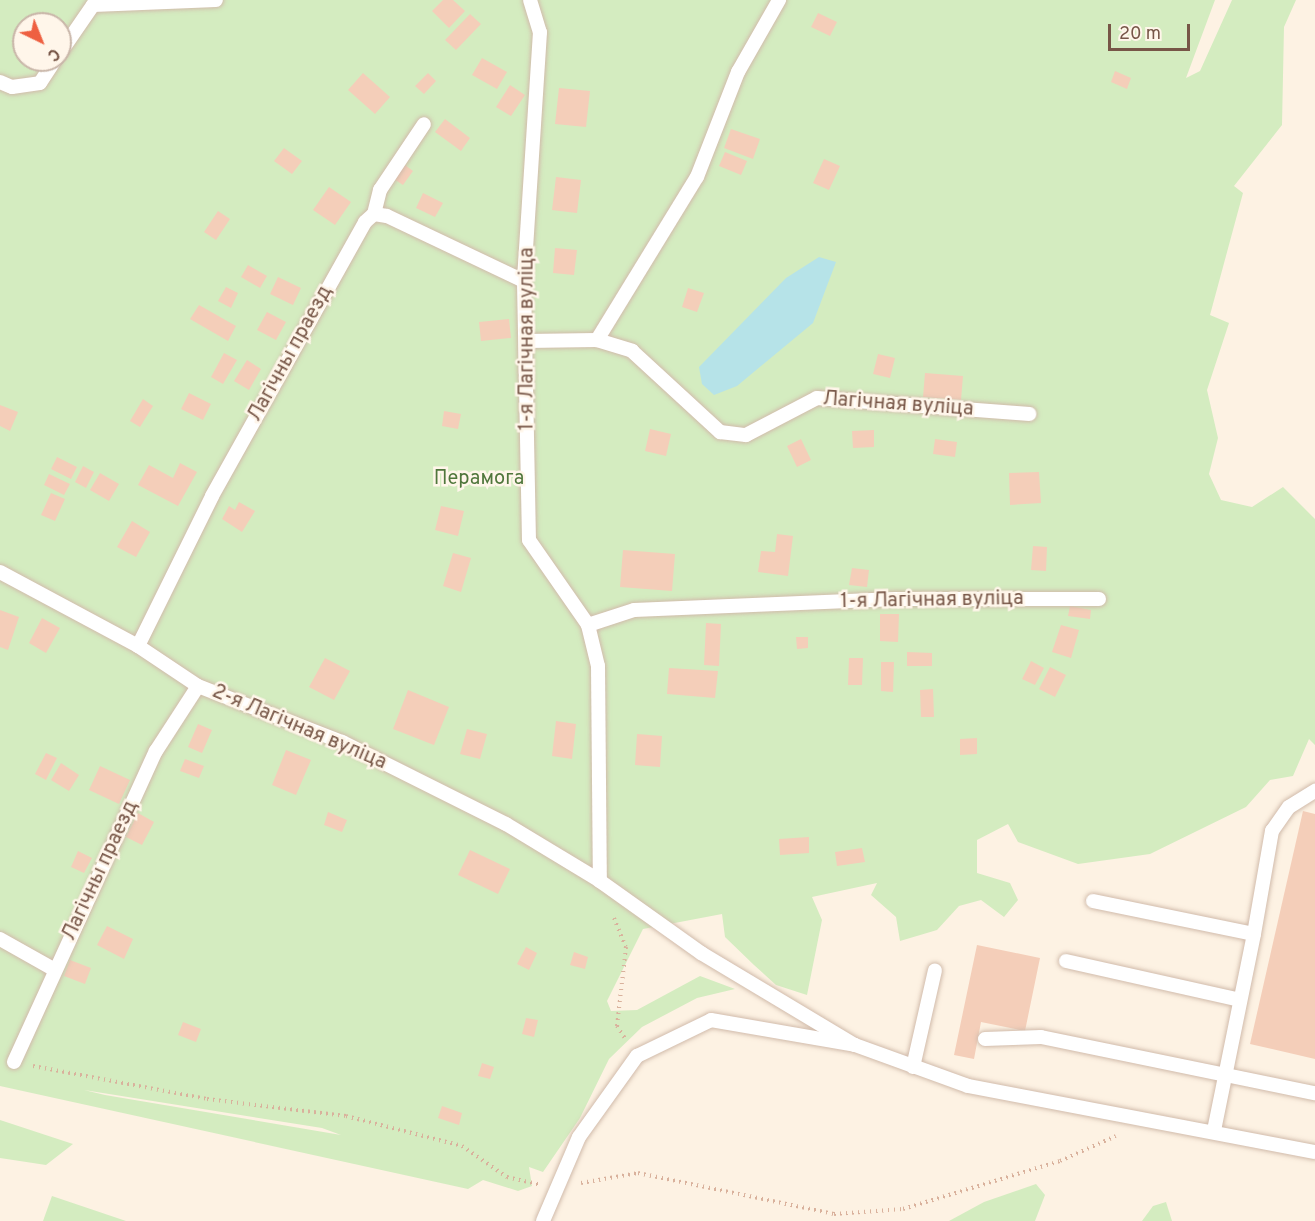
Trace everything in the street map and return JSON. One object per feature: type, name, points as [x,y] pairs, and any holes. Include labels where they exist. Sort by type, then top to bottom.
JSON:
[{"type":"lane","points":[[72,34],[93,2],[216,0]]},
{"type":"lane","name":"1-я Лагічная вуліца","points":[[530,0],[540,32],[525,281],[529,540],[588,625],[598,666],[600,881]]},
{"type":"lane","points":[[597,340],[697,177],[738,72],[779,0]]},
{"type":"lane","points":[[0,82],[12,87],[39,83],[47,72]]},
{"type":"lane","name":"Лагічны праезд","points":[[138,646],[212,496],[374,214],[380,190],[424,124]]},
{"type":"lane","points":[[374,214],[525,281]]},
{"type":"lane","name":"Лагічная вуліца","points":[[526,341],[597,340],[632,351],[720,432],[754,432],[771,426],[791,407],[817,398],[1029,414]]},
{"type":"lane","name":"2-я Лагічная вуліца","points":[[0,572],[138,646],[198,686],[342,742],[506,824],[600,881],[700,953],[855,1045]]},
{"type":"lane","name":"1-я Лагічная вуліца","points":[[588,625],[634,610],[896,599],[1099,599]]},
{"type":"lane","name":"Лагічны праезд","points":[[14,1062],[156,751],[198,686]]},
{"type":"lane","points":[[1214,1131],[1254,934],[1272,831],[1289,807],[1315,791]]},
{"type":"lane","points":[[1093,902],[1254,934]]},
{"type":"lane","points":[[0,939],[55,970]]},
{"type":"lane","points":[[1066,961],[1240,1000]]},
{"type":"lane","points":[[913,1066],[935,970]]},
{"type":"lane","points":[[543,1221],[579,1137],[637,1056],[711,1020],[855,1045],[968,1086],[1315,1152]]},
{"type":"lane","points":[[985,1038],[1041,1037],[1315,1093]]},
{"type":"path","points":[[613,914],[626,947],[617,1026],[637,1056]]},
{"type":"path","points":[[14,1062],[207,1099],[346,1116],[462,1146],[507,1177],[557,1188],[638,1173],[834,1214],[903,1209],[1060,1161],[1124,1133]]},
{"type":"green space","name":"Перамога","points":[[0,0],[1215,0],[1186,78],[1200,71],[1232,0],[1296,0],[1284,27],[1282,125],[1234,186],[1243,193],[1210,315],[1229,323],[1207,390],[1218,438],[1209,474],[1221,500],[1252,507],[1283,487],[1315,519],[1315,745],[1309,739],[1293,776],[1270,780],[1246,807],[1150,854],[1078,864],[1018,842],[1008,824],[977,840],[977,873],[1010,883],[1018,900],[1004,917],[981,900],[959,906],[937,930],[900,941],[896,917],[871,895],[877,883],[812,897],[822,920],[807,995],[776,985],[754,965],[725,937],[722,914],[643,929],[607,1001],[611,1011],[637,1010],[700,976],[735,989],[697,998],[642,1027],[609,1059],[580,1118],[543,1172],[529,1167],[532,1186],[518,1191],[483,1180],[468,1189],[0,1086]],"holes":[[[84,1090],[322,1128],[341,1135]]]},
{"type":"green space","points":[[0,1120],[73,1144],[46,1165],[0,1158]]},
{"type":"green space","points":[[1036,1184],[1045,1195],[1035,1221],[949,1221],[984,1202]]},
{"type":"green space","points":[[52,1196],[126,1221],[43,1221]]},
{"type":"green space","points":[[1166,1202],[1172,1221],[1142,1221],[1153,1206]]},
{"type":"water","points":[[819,257],[836,262],[813,323],[737,386],[714,395],[702,384],[699,367],[786,278]]},
{"type":"building","points":[[443,0],[453,0],[465,11],[449,28],[432,11]]},
{"type":"building","points":[[818,13],[837,22],[830,36],[811,27]]},
{"type":"building","points":[[470,14],[481,24],[456,50],[445,40]]},
{"type":"building","points":[[482,58],[507,72],[497,89],[472,75]]},
{"type":"building","points":[[1115,71],[1131,78],[1127,89],[1111,82]]},
{"type":"building","points":[[363,73],[390,97],[375,114],[348,90]]},
{"type":"building","points":[[428,73],[436,81],[424,94],[415,86]]},
{"type":"building","points":[[510,85],[525,95],[511,116],[496,107]]},
{"type":"building","points":[[559,88],[590,91],[586,127],[555,124]]},
{"type":"building","points":[[445,119],[470,138],[461,151],[435,132]]},
{"type":"building","points":[[731,129],[760,139],[753,159],[724,148]]},
{"type":"building","points":[[284,148],[302,161],[292,174],[274,161]]},
{"type":"building","points":[[725,152],[747,161],[741,175],[719,166]]},
{"type":"building","points":[[824,159],[840,166],[829,190],[813,183]]},
{"type":"building","points":[[405,165],[413,171],[403,185],[394,179]]},
{"type":"building","points":[[556,177],[581,180],[577,213],[552,210]]},
{"type":"building","points":[[329,187],[351,202],[335,225],[313,210]]},
{"type":"building","points":[[423,193],[443,203],[435,217],[416,208]]},
{"type":"building","points":[[218,211],[230,219],[216,240],[204,232]]},
{"type":"building","points":[[555,248],[577,250],[574,275],[553,273]]},
{"type":"building","points":[[248,265],[267,276],[260,288],[241,277]]},
{"type":"building","points":[[278,277],[301,288],[293,305],[270,294]]},
{"type":"building","points":[[226,287],[238,293],[231,308],[218,301]]},
{"type":"building","points":[[688,288],[704,293],[697,312],[682,307]]},
{"type":"building","points":[[199,305],[236,326],[228,341],[190,319]]},
{"type":"building","points":[[267,312],[286,322],[276,340],[257,330]]},
{"type":"building","points":[[509,319],[511,338],[481,341],[479,322]]},
{"type":"building","points":[[224,353],[237,360],[223,384],[211,377]]},
{"type":"building","points":[[878,354],[895,358],[890,378],[873,374]]},
{"type":"building","points":[[247,360],[261,369],[249,390],[234,381]]},
{"type":"building","points":[[925,373],[963,376],[961,400],[923,397]]},
{"type":"building","points":[[189,393],[211,404],[203,420],[181,409]]},
{"type":"building","points":[[143,399],[153,406],[140,427],[130,421]]},
{"type":"building","points":[[0,405],[18,412],[10,431],[0,426]]},
{"type":"building","points":[[444,411],[461,414],[458,429],[442,426]]},
{"type":"building","points":[[650,429],[671,434],[666,456],[645,451]]},
{"type":"building","points":[[874,430],[874,447],[853,448],[852,431]]},
{"type":"building","points":[[801,439],[811,460],[797,467],[787,446]]},
{"type":"building","points":[[935,439],[957,442],[955,457],[933,454]]},
{"type":"building","points":[[57,457],[77,467],[71,479],[51,469]]},
{"type":"building","points":[[180,463],[197,472],[178,506],[138,485],[149,465],[173,478]]},
{"type":"building","points":[[83,466],[94,472],[86,488],[75,482]]},
{"type":"building","points":[[1039,472],[1041,503],[1010,505],[1009,473]]},
{"type":"building","points":[[100,473],[119,484],[109,501],[90,490]]},
{"type":"building","points":[[49,474],[70,484],[64,495],[44,485]]},
{"type":"building","points":[[51,493],[65,499],[55,521],[41,515]]},
{"type":"building","points":[[239,502],[255,511],[242,532],[222,519],[229,506],[235,510]]},
{"type":"building","points":[[441,506],[464,511],[458,536],[435,530]]},
{"type":"building","points":[[132,521],[150,532],[136,557],[117,547]]},
{"type":"building","points":[[777,534],[793,536],[788,576],[758,572],[761,551],[775,552]]},
{"type":"building","points":[[1033,546],[1047,547],[1046,571],[1031,570]]},
{"type":"building","points":[[623,550],[675,554],[672,591],[620,587]]},
{"type":"building","points":[[453,553],[471,558],[461,592],[443,586]]},
{"type":"building","points":[[852,568],[869,570],[867,587],[849,585]]},
{"type":"building","points":[[1070,606],[1091,610],[1090,619],[1068,616]]},
{"type":"building","points":[[0,610],[19,617],[8,650],[0,647]]},
{"type":"building","points":[[880,614],[899,614],[898,642],[880,641]]},
{"type":"building","points":[[42,618],[60,628],[46,653],[29,643]]},
{"type":"building","points":[[706,623],[721,624],[719,666],[704,665]]},
{"type":"building","points":[[1061,625],[1079,630],[1071,658],[1052,652]]},
{"type":"building","points":[[796,637],[808,637],[808,648],[797,649]]},
{"type":"building","points":[[907,652],[932,653],[932,666],[907,666]]},
{"type":"building","points":[[325,658],[350,671],[334,700],[309,687]]},
{"type":"building","points":[[849,658],[863,658],[862,685],[848,685]]},
{"type":"building","points":[[1031,661],[1044,668],[1035,685],[1022,679]]},
{"type":"building","points":[[881,662],[894,662],[893,692],[881,691]]},
{"type":"building","points":[[1050,667],[1066,675],[1055,697],[1039,689]]},
{"type":"building","points":[[669,668],[718,671],[715,698],[667,694]]},
{"type":"building","points":[[933,689],[934,717],[921,717],[920,690]]},
{"type":"building","points":[[408,690],[449,707],[434,745],[393,729]]},
{"type":"building","points":[[556,721],[576,724],[572,759],[552,756]]},
{"type":"building","points":[[198,724],[212,730],[202,753],[188,747]]},
{"type":"building","points":[[467,729],[487,734],[480,759],[460,754]]},
{"type":"building","points":[[637,734],[662,736],[660,767],[635,765]]},
{"type":"building","points":[[977,738],[977,754],[960,755],[960,739]]},
{"type":"building","points":[[286,750],[311,760],[296,795],[272,785]]},
{"type":"building","points":[[46,753],[57,758],[46,780],[35,774]]},
{"type":"building","points":[[185,759],[204,766],[199,778],[180,771]]},
{"type":"building","points":[[61,763],[79,775],[69,791],[51,780]]},
{"type":"building","points":[[100,766],[130,780],[119,804],[89,790]]},
{"type":"building","points":[[1303,811],[1315,814],[1315,1059],[1250,1044]]},
{"type":"building","points":[[328,812],[347,820],[342,832],[324,825]]},
{"type":"building","points":[[138,813],[154,822],[142,845],[126,837]]},
{"type":"building","points":[[809,837],[809,853],[780,855],[779,839]]},
{"type":"building","points":[[862,848],[865,862],[837,866],[835,852]]},
{"type":"building","points":[[470,850],[510,869],[498,894],[458,875]]},
{"type":"building","points":[[78,851],[92,858],[84,873],[71,867]]},
{"type":"building","points":[[107,926],[133,939],[124,959],[97,945]]},
{"type":"building","points":[[977,945],[1040,958],[1025,1031],[981,1022],[974,1059],[954,1055]]},
{"type":"building","points":[[526,947],[537,953],[529,970],[517,964]]},
{"type":"building","points":[[574,952],[588,957],[585,969],[570,965]]},
{"type":"building","points":[[70,960],[91,968],[85,984],[64,976]]},
{"type":"building","points":[[526,1018],[538,1020],[534,1037],[522,1034]]},
{"type":"building","points":[[183,1022],[201,1029],[196,1042],[178,1035]]},
{"type":"building","points":[[482,1063],[494,1067],[490,1079],[478,1076]]},
{"type":"building","points":[[442,1106],[462,1113],[459,1125],[438,1118]]}]
